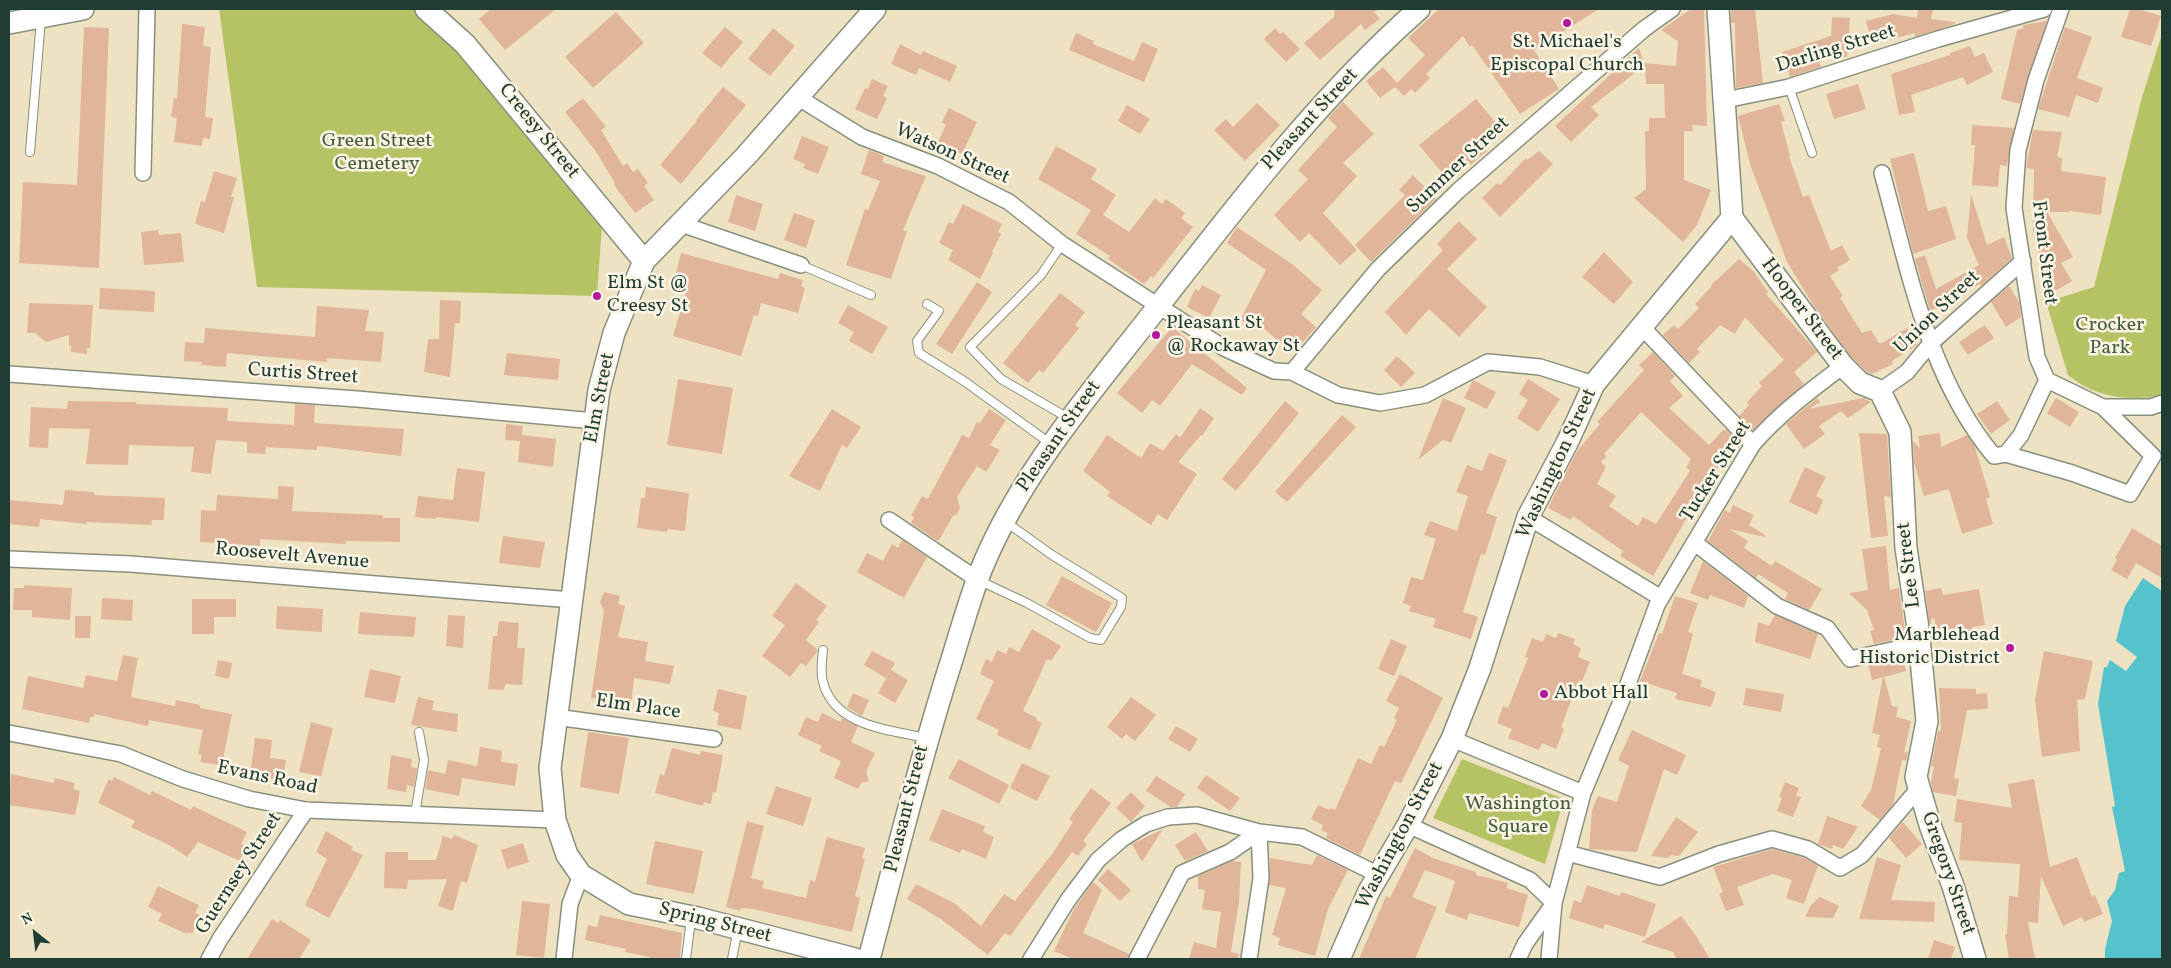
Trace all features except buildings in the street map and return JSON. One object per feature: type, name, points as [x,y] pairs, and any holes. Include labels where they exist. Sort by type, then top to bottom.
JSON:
[{"type":"main road","points":[[9,23],[84,9]]},
{"type":"main road","name":"Creesy Street","points":[[426,9],[465,44],[644,261]]},
{"type":"main road","name":"Elm Street","points":[[581,875],[567,855],[554,820],[550,768],[594,421],[599,390],[614,333],[644,261],[678,223],[746,156],[799,98],[855,30],[875,9]]},
{"type":"main road","name":"Pleasant Street","points":[[869,959],[927,738],[978,580],[1021,490],[1070,419],[1249,188],[1313,113],[1419,9]]},
{"type":"main road","points":[[1718,9],[1732,218]]},
{"type":"main road","name":"Washington Street","points":[[1339,959],[1369,891],[1408,825],[1452,739],[1480,668],[1528,517],[1567,443],[1594,384],[1732,218]]},
{"type":"main road","name":"Hooper Street","points":[[1732,218],[1843,366],[1860,383],[1880,391]]},
{"type":"main road","name":"Lee Street","points":[[1880,391],[1900,432],[1906,548],[1920,644],[1927,721],[1916,777],[1919,788]]},
{"type":"main road","name":"Gregory Street","points":[[1919,788],[1931,828],[1953,886],[1975,959]]},
{"type":"main road","name":"Spring Street","points":[[581,875],[629,904],[692,917],[855,959]]},
{"type":"street","points":[[143,173],[147,9]]},
{"type":"street","name":"Summer Street","points":[[1292,372],[1378,269],[1458,191],[1644,29],[1672,9]]},
{"type":"street","name":"Darling Street","points":[[1725,100],[1789,87],[1938,39],[2044,9]]},
{"type":"street","name":"Front Street","points":[[2047,380],[2037,357],[2014,208],[2018,150],[2036,80],[2061,9]]},
{"type":"street","name":"Watson Street","points":[[799,98],[862,137],[938,166],[1009,202],[1062,244],[1224,348],[1274,370],[1292,372],[1338,395],[1380,404],[1425,395],[1488,362],[1540,367],[1594,384]]},
{"type":"street","points":[[1882,173],[1931,343],[1974,432],[2000,455],[2072,473],[2130,494],[2153,456],[2103,407],[2047,380],[2021,435],[2000,455]]},
{"type":"street","points":[[678,223],[801,265]]},
{"type":"street","name":"Union Street","points":[[1880,391],[1907,372],[1931,343],[2023,261]]},
{"type":"street","points":[[1642,327],[1753,444]]},
{"type":"street","name":"Tucker Street","points":[[1695,543],[1753,444],[1768,427],[1804,395],[1843,366]]},
{"type":"street","name":"Curtis Street","points":[[9,374],[357,399],[594,421]]},
{"type":"street","points":[[2103,407],[2151,407],[2162,403]]},
{"type":"street","points":[[1528,517],[1661,598]]},
{"type":"street","points":[[890,520],[978,580]]},
{"type":"street","points":[[1549,959],[1554,903],[1583,793],[1661,598],[1695,543],[1777,606],[1827,628],[1850,659],[1920,644]]},
{"type":"street","name":"Roosevelt Avenue","points":[[9,559],[131,564],[572,600]]},
{"type":"street","name":"Elm Place","points":[[556,717],[714,739]]},
{"type":"street","name":"Evans Road","points":[[9,733],[121,754],[183,779],[249,799],[306,810],[554,820]]},
{"type":"street","points":[[1452,739],[1583,793]]},
{"type":"street","points":[[1567,854],[1660,877],[1719,854],[1772,838],[1808,849],[1840,868],[1862,855],[1919,788]]},
{"type":"street","name":"Guernsey Street","points":[[209,959],[220,939],[306,810]]},
{"type":"street","points":[[1031,959],[1068,900],[1098,860],[1122,839],[1146,824],[1168,817],[1197,815],[1259,832],[1302,837],[1379,875]]},
{"type":"street","points":[[1408,825],[1530,880],[1554,903]]},
{"type":"street","points":[[1137,959],[1182,873],[1230,852],[1259,832]]},
{"type":"street","points":[[1249,959],[1261,878],[1259,832]]},
{"type":"street","points":[[564,959],[570,904],[581,875]]},
{"type":"street","points":[[1518,959],[1525,944],[1554,903]]},
{"type":"lane","points":[[30,152],[41,17]]},
{"type":"lane","points":[[1789,87],[1812,153]]},
{"type":"lane","points":[[1062,244],[1041,275],[970,347],[1000,379],[1070,419]]},
{"type":"lane","points":[[801,265],[871,295]]},
{"type":"lane","points":[[927,304],[939,311],[917,341],[919,353],[964,381],[1052,445]]},
{"type":"lane","points":[[978,580],[1027,603],[1090,638],[1100,640],[1121,607],[1122,598],[1052,555],[1006,522]]},
{"type":"lane","points":[[823,650],[822,682],[839,710],[875,726],[927,738]]},
{"type":"lane","points":[[414,814],[424,760],[419,732]]},
{"type":"lane","points":[[686,959],[692,917]]},
{"type":"lane","points":[[732,959],[738,929]]},
{"type":"green space","name":"Green Street Cemetery","points":[[219,9],[425,9],[603,210],[597,296],[257,287]]},
{"type":"green space","name":"Crocker Park","points":[[2162,34],[2162,400],[2108,395],[2075,381],[2068,375],[2046,302],[2094,287],[2142,97]]},
{"type":"green space","name":"Washington Square","points":[[1462,759],[1564,799],[1545,864],[1433,818]]},
{"type":"water","points":[[2143,578],[2162,591],[2162,959],[2105,959],[2105,949],[2112,921],[2107,901],[2115,890],[2119,873],[2125,871],[2112,807],[2115,806],[2098,704],[2104,667],[2107,667],[2110,660],[2126,671],[2137,657],[2116,641],[2125,606]]},
{"type":"place","name":"St. Michael's Episcopal Church","points":[[1567,23]]},
{"type":"place","name":"Elm St @ Creesy St","points":[[597,296]]},
{"type":"place","name":"Pleasant St @ Rockaway St","points":[[1156,335]]},
{"type":"place","name":"Marblehead Historic District","points":[[2010,648]]},
{"type":"place","name":"Abbot Hall","points":[[1544,694]]}]
